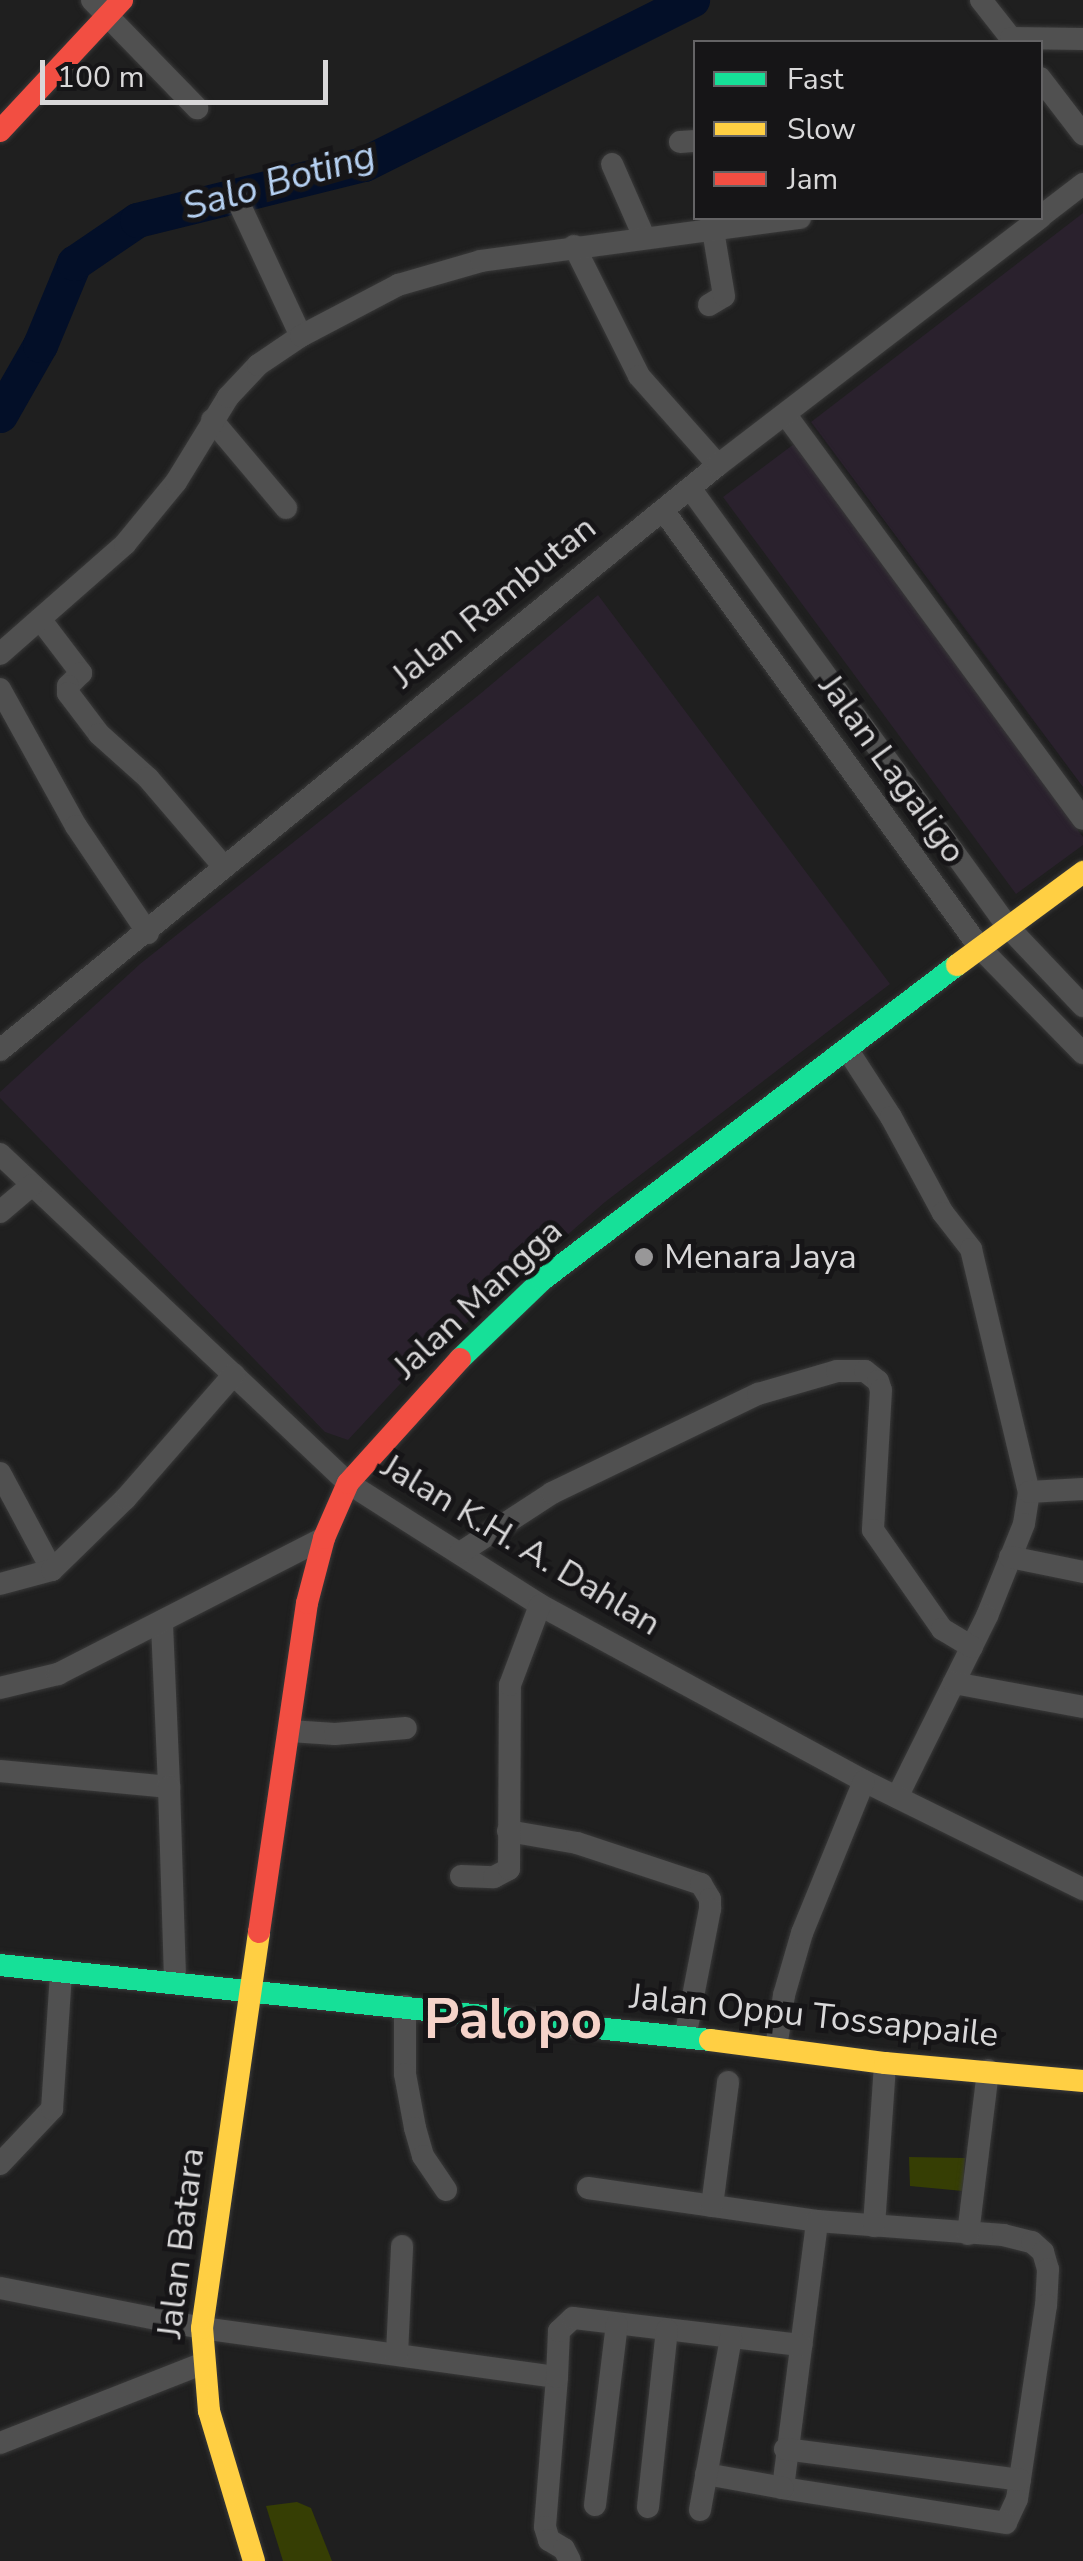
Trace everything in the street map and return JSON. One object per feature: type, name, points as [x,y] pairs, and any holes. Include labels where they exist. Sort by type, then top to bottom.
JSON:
[{"type":"main road","points":[[0,131],[107,6]]},
{"type":"main road","name":"Jalan Mangga","points":[[252,1989],[306,1603],[324,1538],[348,1483],[440,1378],[542,1280],[738,1128],[1083,872]]},
{"type":"main road","name":"Jalan Oppu Tossappaile","points":[[0,1965],[405,2006],[884,2064],[1083,2081]]},
{"type":"main road","name":"Jalan Batara","points":[[252,1989],[202,2328],[202,2364],[208,2411],[254,2561]]},
{"type":"street","points":[[981,0],[1013,40],[1083,39]]},
{"type":"street","points":[[107,6],[197,108]]},
{"type":"street","points":[[1044,92],[1083,134]]},
{"type":"street","points":[[612,164],[644,237]]},
{"type":"street","name":"Jalan Rambutan","points":[[1043,215],[1083,184]]},
{"type":"street","points":[[237,199],[301,336]]},
{"type":"street","points":[[0,654],[126,544],[176,482],[212,420],[258,364],[301,336],[398,285],[506,255],[644,237],[712,223],[765,220]]},
{"type":"street","name":"Jalan Rambutan","points":[[0,1050],[718,465],[1036,220]]},
{"type":"street","points":[[709,305],[724,296],[712,223]]},
{"type":"street","points":[[574,246],[639,376],[718,465]]},
{"type":"street","points":[[786,415],[1083,819]]},
{"type":"street","points":[[212,420],[286,508]]},
{"type":"street","name":"Jalan Lagaligo","points":[[690,488],[1008,927],[1083,1006]]},
{"type":"street","name":"Jalan Lagaligo","points":[[663,510],[980,948],[1083,1053]]},
{"type":"street","points":[[40,618],[82,673],[68,686],[68,693],[99,734],[148,778],[224,866]]},
{"type":"street","points":[[766,655],[798,632]]},
{"type":"street","points":[[0,689],[83,838],[148,933]]},
{"type":"street","points":[[883,819],[916,798]]},
{"type":"street","points":[[846,1049],[891,1117],[943,1213],[972,1250],[1029,1492],[1024,1524],[972,1647],[897,1797]]},
{"type":"street","name":"Jalan K.H. A. Dahlan","points":[[0,1154],[348,1483],[540,1605],[864,1781],[1083,1889]]},
{"type":"street","points":[[0,1212],[32,1185]]},
{"type":"street","points":[[460,1553],[552,1493],[758,1394],[837,1370],[865,1371],[878,1381],[881,1390],[873,1530],[942,1630],[972,1647]]},
{"type":"street","points":[[0,1584],[52,1570],[126,1498],[234,1374]]},
{"type":"street","points":[[0,1473],[52,1570]]},
{"type":"street","points":[[1029,1492],[1083,1488]]},
{"type":"street","points":[[0,1688],[16,1688],[58,1674],[324,1538]]},
{"type":"street","points":[[1010,1557],[1083,1572]]},
{"type":"street","points":[[461,1876],[494,1877],[509,1869],[510,1685],[540,1605]]},
{"type":"street","points":[[162,1624],[174,1981]]},
{"type":"street","points":[[954,1683],[1083,1708]]},
{"type":"street","points":[[290,1730],[336,1734],[406,1728]]},
{"type":"street","points":[[0,1771],[169,1788]]},
{"type":"street","points":[[776,2048],[784,1995],[802,1933],[864,1781]]},
{"type":"street","points":[[508,1831],[577,1843],[701,1884],[710,1899],[710,1909],[684,2038]]},
{"type":"street","points":[[0,2164],[52,2109],[61,1972]]},
{"type":"street","points":[[405,2006],[405,2074],[416,2128],[423,2156],[446,2190]]},
{"type":"street","points":[[874,2226],[884,2064]]},
{"type":"street","points":[[968,2234],[988,2070]]},
{"type":"street","points":[[712,2206],[728,2082]]},
{"type":"street","points":[[588,2188],[816,2220],[1032,2242],[1043,2252],[1048,2269],[1013,2514],[999,2523],[706,2474]]},
{"type":"street","points":[[782,2488],[816,2220]]},
{"type":"street","points":[[397,2354],[402,2246]]},
{"type":"street","points":[[0,2288],[202,2328],[557,2376]]},
{"type":"street","points":[[570,2561],[564,2550],[548,2540],[544,2527],[560,2331],[566,2322],[585,2319],[801,2345]]},
{"type":"street","points":[[595,2504],[617,2324]]},
{"type":"street","points":[[648,2508],[667,2330]]},
{"type":"street","points":[[700,2510],[731,2338]]},
{"type":"street","points":[[0,2443],[202,2364]]},
{"type":"street","points":[[785,2449],[1020,2480]]},
{"type":"shaded area","points":[[1083,213],[1083,787],[811,422]]},
{"type":"shaded area","points":[[794,444],[1083,837],[1083,845],[1016,894],[723,497]]},
{"type":"shaded area","points":[[598,595],[890,984],[605,1202],[414,1369],[348,1440],[325,1432],[0,1098],[0,1092],[140,964],[480,694]]},
{"type":"green space","points":[[909,2157],[965,2158],[963,2191],[910,2186]]},
{"type":"green space","points":[[297,2502],[311,2508],[332,2561],[283,2561],[266,2506]]},
{"type":"waterway","name":"Salo Boting","points":[[0,415],[40,345],[74,263],[137,220],[364,164],[692,0]]},
{"type":"traffic: fast","points":[[460,1359],[542,1280],[957,965]]},
{"type":"traffic: fast","points":[[0,1965],[710,2040]]},
{"type":"traffic: slow","points":[[957,965],[1083,872]]},
{"type":"traffic: slow","points":[[254,2561],[209,2411],[202,2328],[259,1932]]},
{"type":"traffic: slow","points":[[710,2040],[885,2063],[1083,2081]]},
{"type":"traffic: jam","points":[[0,131],[122,0]]},
{"type":"traffic: jam","points":[[259,1932],[307,1603],[324,1538],[348,1483],[460,1359]]},
{"type":"place","name":"Menara Jaya","points":[[644,1257]]},
{"type":"district","name":"Palopo","points":[[513,2020]]}]
